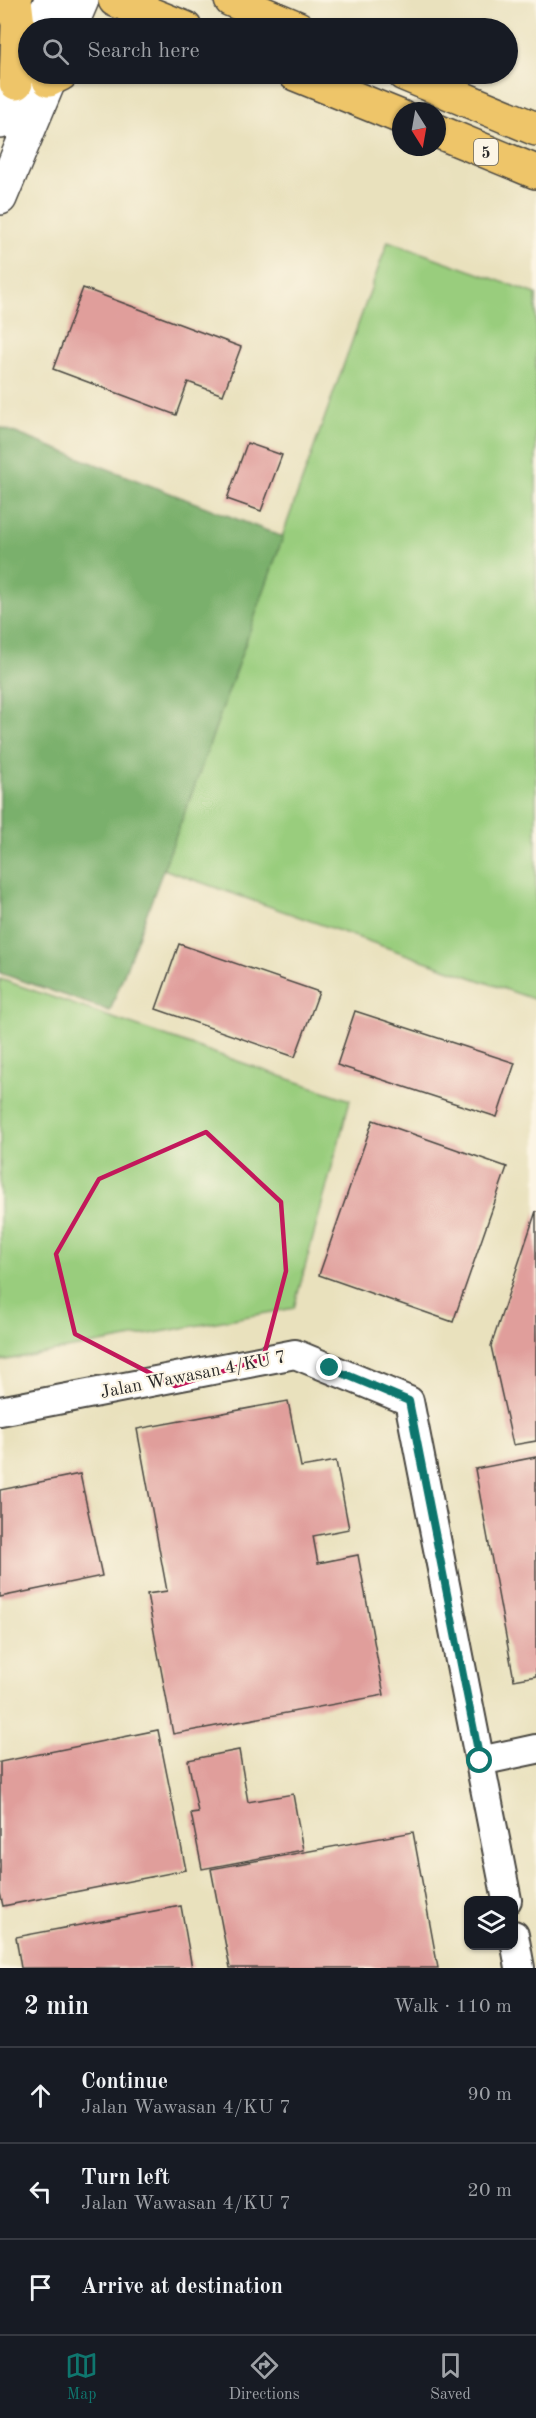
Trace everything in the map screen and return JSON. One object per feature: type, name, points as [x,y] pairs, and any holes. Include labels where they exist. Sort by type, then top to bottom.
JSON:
[{"type":"highway","points":[[15,0],[18,25],[16,83]]},
{"type":"highway","points":[[115,0],[159,18]]},
{"type":"highway","points":[[231,0],[274,18]]},
{"type":"highway","points":[[320,84],[392,113]]},
{"type":"highway","name":"5","points":[[428,84],[536,129]]},
{"type":"highway","name":"5","points":[[446,135],[536,172]]},
{"type":"street","points":[[43,18],[51,0]]},
{"type":"street","points":[[74,18],[82,0]]},
{"type":"street","points":[[0,122],[18,78]]},
{"type":"street","points":[[0,198],[50,84]]},
{"type":"street","name":"Jalan Wawasan 4/KU 7","points":[[0,1411],[296,1354],[409,1401],[506,1896]]},
{"type":"street","points":[[480,1761],[536,1749]]},
{"type":"street","points":[[516,1950],[520,1968]]},
{"type":"highlighted area","points":[[206,1132],[281,1202],[286,1271],[263,1359],[175,1386],[75,1334],[56,1254],[99,1179]]},
{"type":"green space","points":[[388,241],[536,294],[536,1000],[163,869]]},
{"type":"green space","points":[[0,427],[283,537],[198,777],[110,1011],[0,973]]},
{"type":"green space","points":[[0,979],[350,1100],[294,1308],[0,1361]]},
{"type":"building","points":[[83,288],[241,347],[223,395],[188,382],[176,415],[53,369]]},
{"type":"building","points":[[247,443],[282,455],[261,511],[227,499]]},
{"type":"building","points":[[179,944],[319,992],[295,1057],[156,1009]]},
{"type":"building","points":[[355,1011],[515,1063],[497,1117],[337,1065]]},
{"type":"building","points":[[373,1120],[507,1167],[453,1322],[319,1275]]},
{"type":"building","points":[[536,1211],[536,1441],[513,1445],[491,1346]]},
{"type":"building","points":[[288,1401],[301,1467],[336,1461],[349,1529],[313,1536],[318,1563],[358,1555],[384,1695],[173,1734],[147,1594],[167,1591],[137,1429]]},
{"type":"building","points":[[536,1457],[536,1676],[514,1680],[475,1469]]},
{"type":"building","points":[[80,1474],[102,1576],[0,1597],[0,1490]]},
{"type":"building","points":[[158,1730],[186,1870],[3,1906],[0,1893],[0,1762]]},
{"type":"building","points":[[239,1750],[248,1802],[293,1794],[303,1850],[202,1869],[191,1813],[198,1812],[188,1760]]},
{"type":"building","points":[[413,1832],[438,1968],[230,1968],[211,1869]]},
{"type":"building","points":[[181,1906],[192,1968],[21,1968],[16,1937]]},
{"type":"route","points":[[330,1368],[409,1401],[480,1761]]}]
